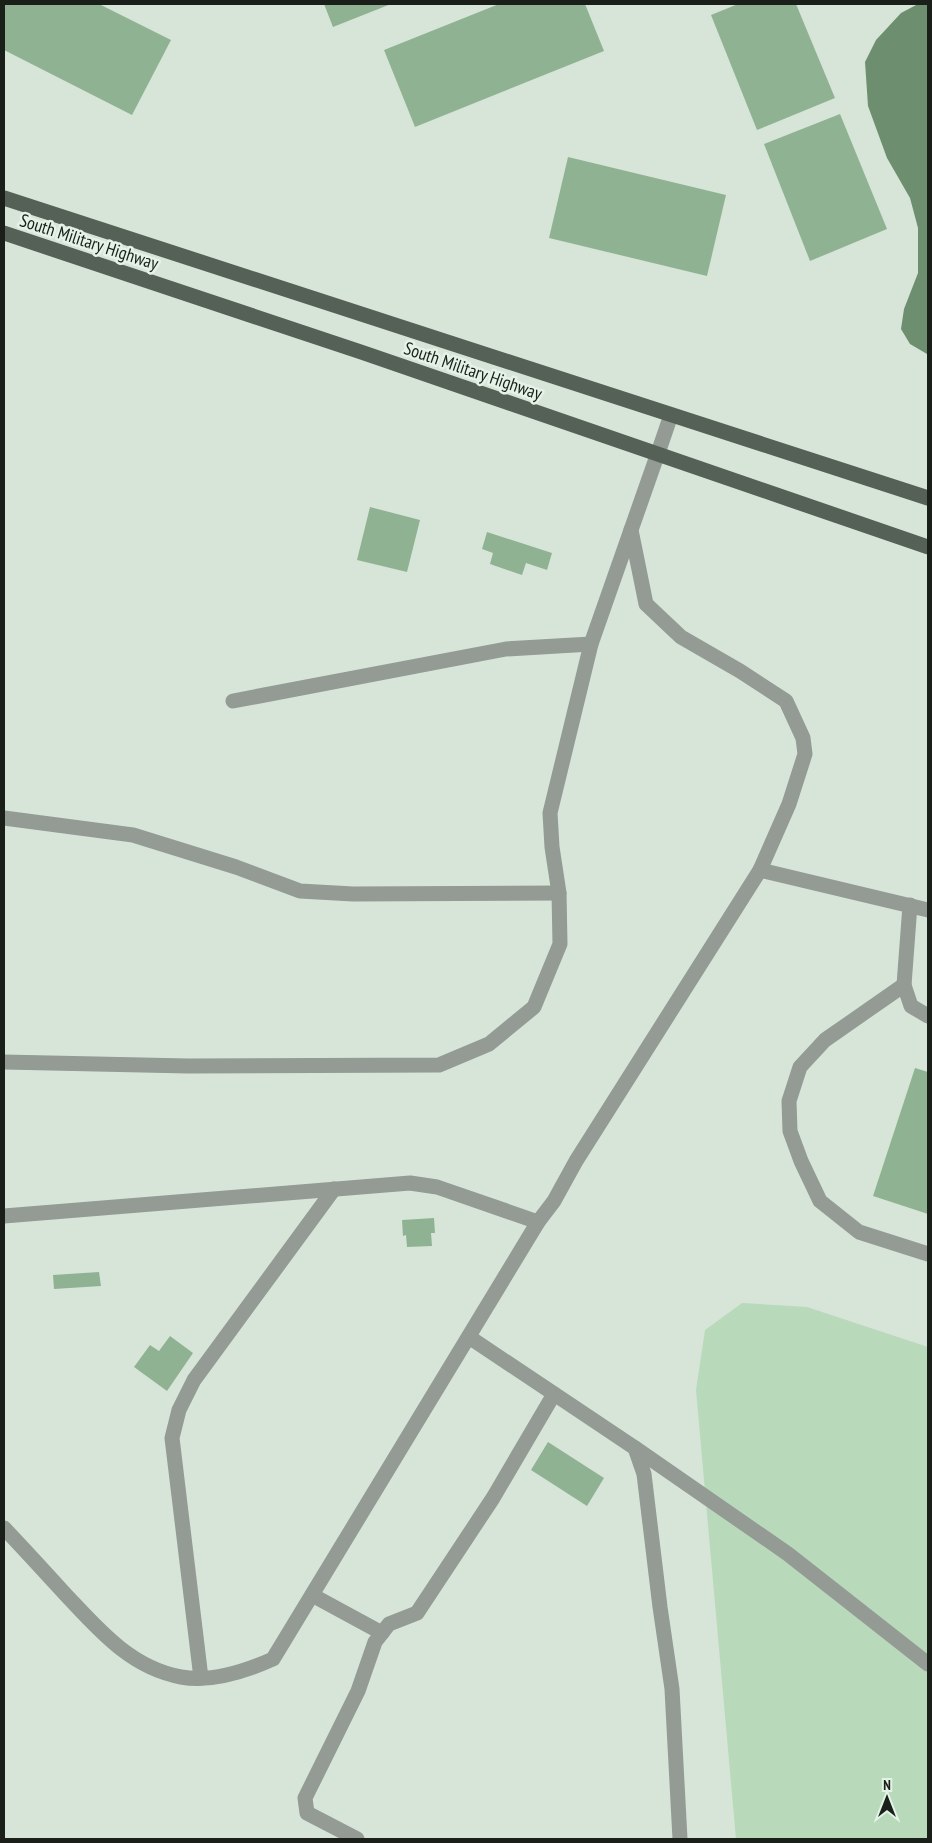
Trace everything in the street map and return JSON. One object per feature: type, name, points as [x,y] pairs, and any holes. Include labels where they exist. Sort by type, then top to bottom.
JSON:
[{"type":"main road","name":"South Military Highway","points":[[4,198],[928,498]]},
{"type":"main road","name":"South Military Highway","points":[[4,234],[361,352],[928,547]]},
{"type":"street","points":[[4,1062],[188,1066],[440,1065],[489,1044],[534,1007],[560,944],[559,893],[552,847],[550,813],[591,644],[671,415]]},
{"type":"street","points":[[4,1528],[110,1641],[151,1668],[182,1678],[212,1678],[251,1668],[273,1659],[538,1222],[554,1201],[576,1161],[760,870],[789,804],[805,754],[803,738],[786,701],[740,671],[681,637],[646,604],[631,530]]},
{"type":"street","points":[[233,701],[506,649],[591,644]]},
{"type":"street","points":[[4,818],[133,835],[236,867],[300,891],[353,894],[559,893]]},
{"type":"street","points":[[760,870],[928,910]]},
{"type":"street","points":[[910,905],[904,985],[911,1006],[928,1016]]},
{"type":"street","points":[[904,985],[825,1040],[800,1067],[789,1101],[790,1131],[801,1161],[820,1201],[859,1232],[928,1254]]},
{"type":"street","points":[[4,1216],[410,1183],[437,1187],[538,1222]]},
{"type":"street","points":[[201,1678],[172,1438],[179,1410],[194,1380],[334,1189]]},
{"type":"street","points":[[469,1337],[635,1448],[788,1554],[928,1664]]},
{"type":"street","points":[[357,1839],[307,1813],[305,1798],[358,1691],[375,1642],[389,1624],[417,1613],[494,1498],[554,1394]]},
{"type":"street","points":[[635,1448],[644,1474],[672,1689],[680,1839]]},
{"type":"street","points":[[312,1595],[382,1633]]},
{"type":"shaded area","points":[[918,4],[928,4],[928,378],[927,354],[910,344],[901,329],[904,309],[918,273],[918,228],[910,198],[887,158],[868,106],[865,62],[876,40],[901,13]]},
{"type":"shaded area","points":[[742,1303],[807,1307],[928,1347],[928,1839],[736,1839],[696,1390],[705,1330]]},
{"type":"building","points":[[4,4],[99,4],[171,40],[132,115],[4,50]]},
{"type":"building","points":[[324,4],[391,4],[333,27]]},
{"type":"building","points":[[499,4],[585,4],[604,51],[415,127],[384,50]]},
{"type":"building","points":[[738,4],[796,4],[835,98],[757,130],[711,15]]},
{"type":"building","points":[[840,114],[887,229],[810,261],[764,144]]},
{"type":"building","points":[[568,157],[726,195],[707,276],[549,238]]},
{"type":"building","points":[[370,507],[420,520],[407,572],[357,560]]},
{"type":"building","points":[[487,532],[552,553],[547,570],[526,563],[522,575],[490,564],[493,553],[482,549]]},
{"type":"building","points":[[915,1068],[928,1072],[928,1214],[873,1196]]},
{"type":"building","points":[[434,1218],[435,1233],[431,1233],[432,1246],[407,1247],[406,1235],[403,1236],[402,1220]]},
{"type":"building","points":[[99,1272],[101,1286],[54,1289],[53,1275]]},
{"type":"building","points":[[170,1336],[193,1353],[167,1391],[134,1367],[150,1345],[159,1351]]},
{"type":"building","points":[[548,1442],[604,1478],[587,1506],[531,1470]]}]
